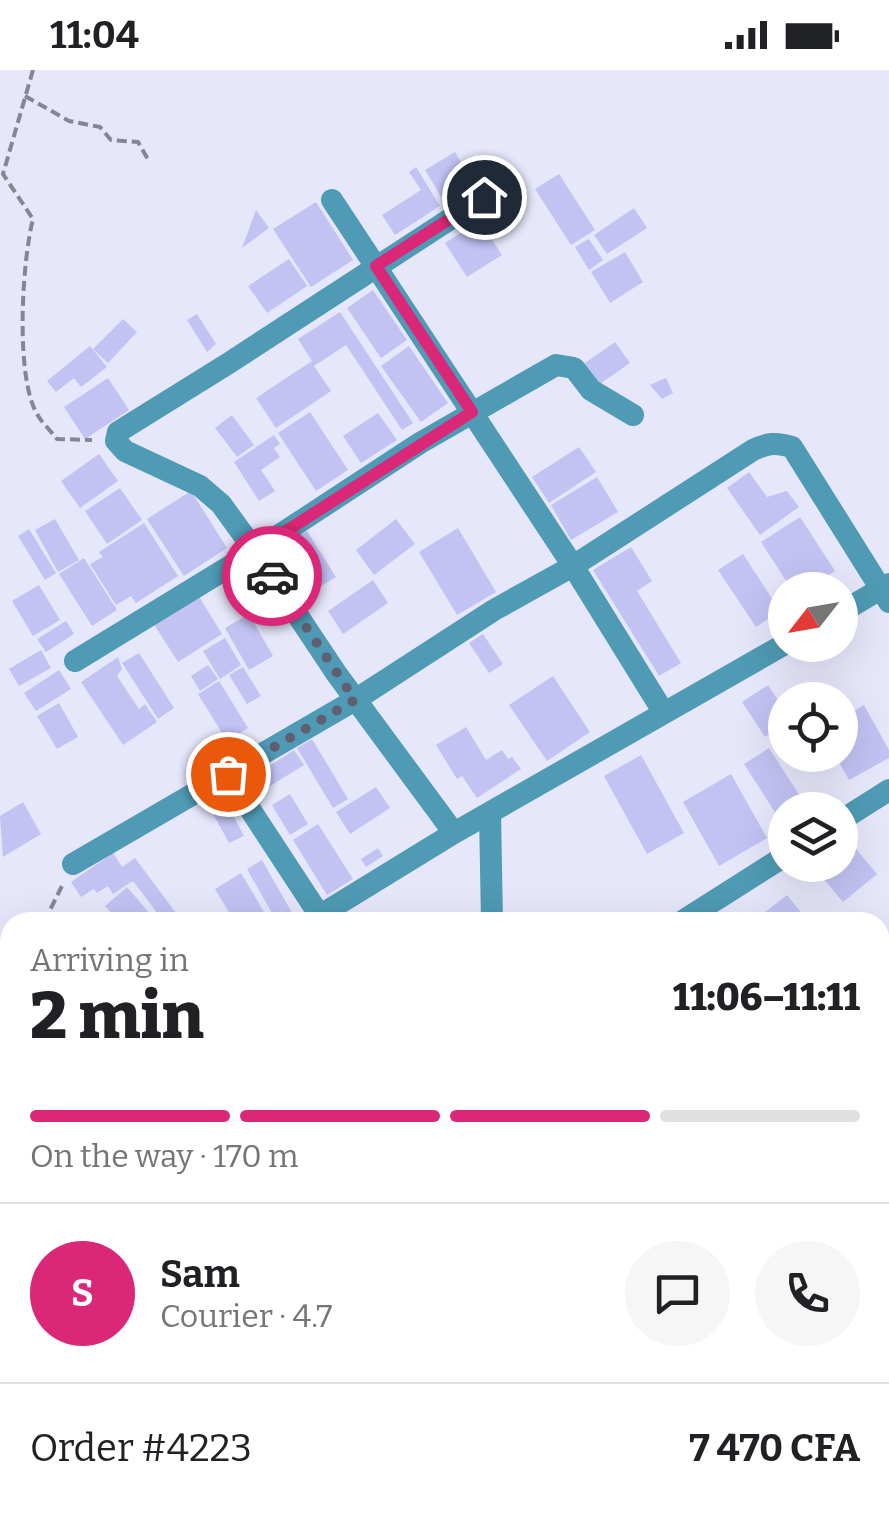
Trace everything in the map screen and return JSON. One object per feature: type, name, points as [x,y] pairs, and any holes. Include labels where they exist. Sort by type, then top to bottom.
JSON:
[{"type":"street","points":[[454,833],[355,700],[221,504],[200,486],[138,458],[116,442],[118,432],[129,422],[229,363],[484,197]]},
{"type":"street","points":[[332,200],[573,566],[664,713]]},
{"type":"street","points":[[75,662],[472,412],[556,365],[574,368],[591,390],[633,414]]},
{"type":"street","points":[[73,864],[355,700],[768,443],[792,447],[886,592],[858,605]]},
{"type":"street","points":[[325,912],[454,833],[768,654]]},
{"type":"street","points":[[228,774],[310,912]]},
{"type":"street","points":[[858,810],[889,790]]},
{"type":"street","points":[[490,814],[492,912]]},
{"type":"street","points":[[696,912],[768,867]]},
{"type":"path","points":[[33,70],[3,174],[34,218],[26,250],[24,375],[38,415],[57,439],[116,442]]},
{"type":"path","points":[[26,96],[69,121],[100,127],[111,140],[138,142],[150,161]]},
{"type":"path","points":[[49,912],[73,864]]},
{"type":"building","points":[[455,152],[476,187],[446,205],[425,170]]},
{"type":"building","points":[[416,167],[440,206],[395,235],[382,215],[421,190],[409,172]]},
{"type":"building","points":[[559,174],[595,230],[571,245],[535,189]]},
{"type":"building","points":[[316,202],[353,260],[311,287],[273,229]]},
{"type":"building","points":[[634,208],[647,228],[607,254],[594,235]]},
{"type":"building","points":[[256,210],[269,228],[242,248]]},
{"type":"building","points":[[488,216],[497,230],[489,235],[502,255],[467,277],[445,243]]},
{"type":"building","points":[[589,239],[603,260],[589,270],[575,247]]},
{"type":"building","points":[[625,252],[643,282],[610,303],[591,272]]},
{"type":"building","points":[[289,259],[307,286],[267,313],[248,286]]},
{"type":"building","points":[[373,290],[407,340],[381,358],[347,308]]},
{"type":"building","points":[[340,312],[413,423],[402,430],[346,345],[314,366],[331,391],[276,428],[256,398],[312,361],[298,339]]},
{"type":"building","points":[[197,314],[216,344],[207,352],[187,320]]},
{"type":"building","points":[[123,319],[137,332],[108,363],[93,349]]},
{"type":"building","points":[[615,342],[630,363],[597,386],[582,365]]},
{"type":"building","points":[[90,346],[107,367],[81,387],[74,378],[56,392],[47,381]]},
{"type":"building","points":[[409,346],[448,403],[421,422],[381,366]]},
{"type":"building","points":[[108,378],[129,410],[85,439],[64,407]]},
{"type":"building","points":[[666,378],[673,393],[662,399],[650,385]]},
{"type":"building","points":[[310,412],[348,470],[316,491],[278,433]]},
{"type":"building","points":[[378,413],[397,440],[361,463],[343,436]]},
{"type":"building","points":[[232,415],[254,445],[237,457],[215,428]]},
{"type":"building","points":[[274,435],[280,444],[274,448],[280,457],[261,470],[275,491],[259,501],[234,462]]},
{"type":"building","points":[[579,447],[596,472],[549,503],[532,477]]},
{"type":"building","points":[[99,454],[118,481],[80,508],[61,481]]},
{"type":"building","points":[[749,472],[767,497],[787,491],[799,507],[760,535],[727,488]]},
{"type":"building","points":[[597,477],[618,512],[571,540],[551,505]]},
{"type":"building","points":[[120,488],[142,520],[107,544],[85,511]]},
{"type":"building","points":[[191,491],[227,548],[184,576],[147,519]]},
{"type":"building","points":[[800,517],[835,571],[780,572],[761,542]]},
{"type":"building","points":[[55,519],[79,560],[58,572],[35,530]]},
{"type":"building","points":[[396,519],[415,544],[374,575],[356,550]]},
{"type":"building","points":[[144,523],[178,576],[136,603],[131,596],[116,605],[90,564],[103,557],[99,552]]},
{"type":"building","points":[[458,528],[496,592],[457,615],[419,552]]},
{"type":"building","points":[[29,529],[56,573],[45,580],[18,536]]},
{"type":"building","points":[[307,531],[336,577],[319,587],[290,541]]},
{"type":"building","points":[[631,547],[652,581],[637,591],[681,663],[659,676],[593,570]]},
{"type":"building","points":[[743,554],[768,593],[768,619],[756,627],[718,570]]},
{"type":"building","points":[[84,558],[117,610],[92,626],[59,574]]},
{"type":"building","points":[[373,580],[388,603],[343,634],[328,611]]},
{"type":"building","points":[[39,585],[60,620],[33,636],[12,601]]},
{"type":"building","points":[[198,595],[222,634],[178,662],[153,623]]},
{"type":"building","points":[[249,614],[273,656],[249,670],[225,628]]},
{"type":"building","points":[[66,621],[74,634],[46,652],[37,639]]},
{"type":"building","points":[[483,634],[503,664],[489,673],[469,643]]},
{"type":"building","points":[[225,638],[241,665],[220,679],[203,651]]},
{"type":"building","points":[[41,650],[51,668],[19,686],[9,669]]},
{"type":"building","points":[[139,653],[174,708],[158,719],[122,663]]},
{"type":"building","points":[[118,657],[122,669],[117,676],[139,709],[145,704],[157,722],[123,745],[81,682]]},
{"type":"building","points":[[208,665],[218,679],[200,691],[191,676]]},
{"type":"building","points":[[243,667],[261,696],[247,704],[229,675]]},
{"type":"building","points":[[59,670],[71,689],[36,711],[24,693]]},
{"type":"building","points":[[553,676],[590,732],[547,761],[509,705]]},
{"type":"building","points":[[219,681],[248,728],[227,741],[198,694]]},
{"type":"building","points":[[768,685],[768,735],[765,737],[742,702]]},
{"type":"building","points":[[59,703],[78,737],[57,749],[37,716]]},
{"type":"building","points":[[864,705],[889,750],[889,758],[849,780],[845,772],[858,772],[858,708]]},
{"type":"building","points":[[466,727],[486,760],[502,750],[521,769],[477,798],[462,776],[457,779],[436,745]]},
{"type":"building","points":[[312,739],[348,799],[333,808],[297,748]]},
{"type":"building","points":[[768,749],[768,772],[784,772],[797,792],[768,792],[768,801],[744,764]]},
{"type":"building","points":[[294,750],[304,765],[267,788],[257,774]]},
{"type":"building","points":[[641,755],[684,833],[647,854],[604,776]]},
{"type":"building","points":[[731,774],[767,838],[719,866],[683,802]]},
{"type":"building","points":[[376,787],[390,808],[350,834],[336,812]]},
{"type":"building","points":[[290,794],[308,824],[290,835],[272,805]]},
{"type":"building","points":[[225,800],[244,836],[229,843],[210,808]]},
{"type":"building","points":[[23,802],[41,834],[3,857],[0,816]]},
{"type":"building","points":[[318,824],[353,879],[327,895],[293,840]]},
{"type":"building","points":[[378,848],[383,856],[366,867],[361,859]]},
{"type":"building","points":[[858,851],[877,874],[843,902],[826,882],[858,882]]},
{"type":"building","points":[[113,853],[122,867],[135,858],[175,912],[156,912],[133,881],[113,894],[108,886],[81,897],[71,882]]},
{"type":"building","points":[[262,860],[292,912],[271,912],[247,869]]},
{"type":"building","points":[[241,873],[264,912],[229,912],[215,889]]},
{"type":"building","points":[[127,887],[148,912],[111,912],[105,906]]},
{"type":"building","points":[[787,895],[801,912],[765,912]]},
{"type":"way so far","points":[[228,774],[355,700],[272,576]]},
{"type":"route","points":[[272,576],[255,551],[472,412],[376,266],[484,197]]}]
